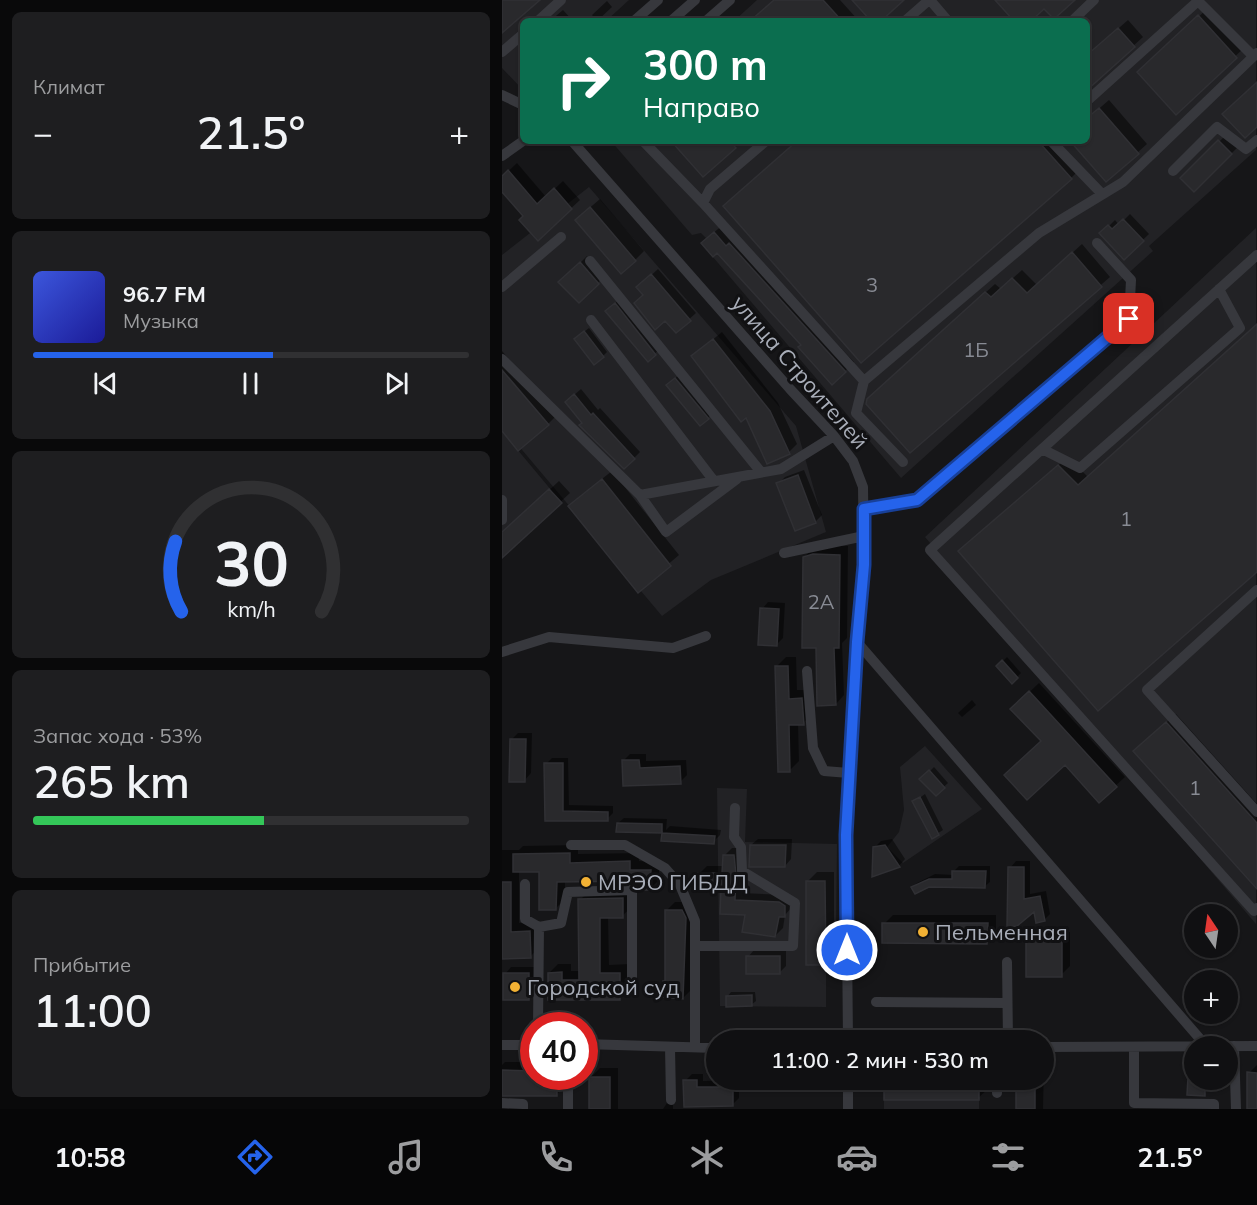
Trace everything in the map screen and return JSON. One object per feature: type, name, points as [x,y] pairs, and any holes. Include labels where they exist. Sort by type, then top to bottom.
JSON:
[{"type":"street","points":[[541,18],[562,0]]},
{"type":"street","points":[[637,18],[658,0]]},
{"type":"street","points":[[674,18],[695,0]]},
{"type":"street","points":[[908,18],[929,0],[945,18]]},
{"type":"street","points":[[1075,18],[1094,0]]},
{"type":"street","points":[[903,462],[856,413],[864,381],[1039,233],[1123,182],[1255,55],[1198,0],[1090,98]]},
{"type":"street","points":[[709,18],[726,1]]},
{"type":"street","points":[[502,52],[520,37]]},
{"type":"street","points":[[502,95],[520,104]]},
{"type":"street","points":[[1174,171],[1217,127],[1246,149],[1256,140]]},
{"type":"street","points":[[502,156],[520,143]]},
{"type":"street","name":"улица Строителей","points":[[575,144],[834,436],[853,461],[863,487],[864,536],[846,835],[848,1030]]},
{"type":"street","points":[[646,144],[703,203],[864,381]]},
{"type":"street","points":[[703,203],[710,189],[762,144]]},
{"type":"street","points":[[1054,144],[1102,195]]},
{"type":"street","points":[[502,288],[561,237]]},
{"type":"street","points":[[864,509],[917,500],[1129,319],[1131,280],[1097,243]]},
{"type":"street","points":[[1256,255],[930,550],[1254,911],[1256,908]]},
{"type":"street","points":[[590,261],[761,472]]},
{"type":"street","points":[[1042,449],[1080,468],[1240,328],[1219,289]]},
{"type":"street","points":[[591,320],[714,482]]},
{"type":"street","points":[[502,359],[640,495],[667,532],[740,477]]},
{"type":"street","points":[[640,495],[781,469],[834,436]]},
{"type":"street","points":[[502,500],[502,520]]},
{"type":"street","points":[[784,553],[864,536]]},
{"type":"street","points":[[1256,590],[1147,690],[1256,812]]},
{"type":"street","points":[[502,652],[549,638],[673,648],[706,636]]},
{"type":"street","points":[[857,642],[1197,1036]]},
{"type":"street","points":[[807,671],[813,748],[824,771],[849,773]]},
{"type":"street","points":[[695,946],[793,946],[795,903],[742,871],[741,847],[734,837],[735,808]]},
{"type":"street","points":[[571,845],[625,845],[665,868],[680,885],[696,921],[695,1047]]},
{"type":"street","points":[[525,884],[526,919],[539,927],[561,922],[568,892],[632,890],[632,984]]},
{"type":"street","points":[[538,1012],[539,927]]},
{"type":"street","points":[[1007,962],[1008,1030]]},
{"type":"street","points":[[876,1002],[1008,1003]]},
{"type":"street","points":[[598,1044],[706,1047]]},
{"type":"street","points":[[502,1045],[520,1045]]},
{"type":"street","points":[[1238,1046],[1256,1046]]},
{"type":"street","points":[[670,1047],[671,1100]]},
{"type":"street","points":[[1054,1047],[1184,1047]]},
{"type":"street","points":[[1134,1047],[1134,1103],[1214,1104],[1214,1109]]},
{"type":"street","points":[[568,1090],[568,1109]]},
{"type":"street","points":[[848,1090],[848,1109]]},
{"type":"street","points":[[1235,1090],[1236,1109]]},
{"type":"street","points":[[502,1103],[523,1104],[523,1109]]},
{"type":"shaded area","points":[[502,0],[629,0],[609,18],[520,18],[520,87],[502,68]]},
{"type":"shaded area","points":[[757,0],[1256,0],[1256,150],[1149,246],[1153,251],[901,478],[701,243],[706,238],[701,233],[692,235],[614,144],[1090,144],[1090,18],[737,18]]},
{"type":"shaded area","points":[[589,187],[796,426],[826,532],[711,580],[662,616],[502,426],[502,255]]},
{"type":"shaded area","points":[[1256,228],[1256,924],[925,537]]},
{"type":"shaded area","points":[[502,431],[562,503],[502,558]]},
{"type":"shaded area","points":[[925,746],[982,809],[903,863],[887,847],[899,832],[904,810],[900,767]]},
{"type":"shaded area","points":[[717,788],[747,789],[745,842],[837,844],[836,938],[826,937],[826,1007],[720,1006]]},
{"type":"shaded area","points":[[884,1090],[979,1090],[979,1109],[884,1109]]},
{"type":"building","points":[[502,0],[540,0],[502,33]]},
{"type":"building","points":[[774,0],[823,0],[839,18],[753,18]]},
{"type":"building","points":[[852,0],[904,0],[884,18],[868,18]]},
{"type":"building","points":[[995,0],[1075,0],[1055,18],[1044,9],[1034,18],[1011,18]]},
{"type":"building","points":[[1198,15],[1237,58],[1176,115],[1137,72]]},
{"type":"building","points":[[1118,28],[1135,47],[1090,87],[1090,52]]},
{"type":"building","points":[[1257,82],[1257,127],[1245,138],[1222,114]]},
{"type":"building","points":[[1099,108],[1139,154],[1106,182],[1073,144],[1090,144],[1090,116]]},
{"type":"building","points":[[1218,140],[1232,154],[1194,192],[1180,178]]},
{"type":"building","points":[[674,144],[733,144],[736,148],[703,177]]},
{"type":"building","points":[[794,144],[1041,144],[1072,179],[861,363],[723,206]]},
{"type":"building","points":[[508,170],[537,204],[554,188],[572,209],[538,241],[519,220],[523,216],[502,192],[502,176]]},
{"type":"building","points":[[590,207],[636,261],[621,274],[575,220]]},
{"type":"building","points":[[1123,219],[1144,241],[1124,260],[1099,233],[1108,225],[1112,229]]},
{"type":"building","points":[[714,232],[726,246],[729,243],[846,372],[832,385],[798,347],[801,345],[717,253],[713,257],[701,243]]},
{"type":"building","points":[[1072,252],[1102,287],[910,453],[866,404],[867,399],[985,292],[991,297],[1012,278],[1027,293]]},
{"type":"building","points":[[580,262],[599,284],[579,303],[558,282]]},
{"type":"building","points":[[651,274],[691,321],[676,333],[665,321],[655,330],[634,303],[643,295],[636,287]]},
{"type":"building","points":[[615,303],[656,355],[648,362],[605,311]]},
{"type":"building","points":[[1257,324],[1257,572],[1098,711],[958,551],[1058,465],[1078,485]]},
{"type":"building","points":[[584,331],[604,357],[594,365],[574,339]]},
{"type":"building","points":[[713,339],[770,411],[790,454],[767,464],[746,418],[741,422],[691,356]]},
{"type":"building","points":[[502,370],[549,425],[518,451],[502,431]]},
{"type":"building","points":[[675,378],[709,419],[700,426],[666,385]]},
{"type":"building","points":[[574,394],[591,415],[593,413],[635,459],[624,469],[579,425],[582,423],[565,402]]},
{"type":"building","points":[[798,475],[816,523],[795,531],[776,483]]},
{"type":"building","points":[[602,479],[671,566],[638,593],[568,506]]},
{"type":"building","points":[[549,489],[562,503],[502,558],[502,532]]},
{"type":"building","points":[[813,554],[840,555],[839,648],[834,648],[836,705],[817,706],[816,648],[802,648],[803,557]]},
{"type":"building","points":[[760,608],[779,609],[777,646],[758,645]]},
{"type":"building","points":[[1002,660],[1018,678],[1012,684],[996,666]]},
{"type":"building","points":[[775,666],[788,666],[789,699],[802,698],[804,725],[789,725],[790,772],[778,772]]},
{"type":"building","points":[[1029,691],[1117,787],[1099,803],[1065,765],[1027,800],[1004,775],[1041,741],[1010,709]]},
{"type":"building","points":[[1166,722],[1257,823],[1257,889],[1133,751]]},
{"type":"building","points":[[510,739],[526,739],[525,782],[509,782]]},
{"type":"building","points":[[622,760],[639,760],[640,768],[680,766],[681,784],[623,786]]},
{"type":"building","points":[[544,763],[563,763],[563,811],[608,812],[608,821],[545,821]]},
{"type":"building","points":[[929,770],[945,788],[936,796],[919,779]]},
{"type":"building","points":[[920,797],[939,835],[932,839],[912,801]]},
{"type":"building","points":[[617,823],[662,824],[662,833],[616,832]]},
{"type":"building","points":[[662,833],[715,836],[714,844],[661,841]]},
{"type":"building","points":[[750,845],[786,845],[785,867],[749,867]]},
{"type":"building","points":[[885,845],[900,867],[872,877],[873,847]]},
{"type":"building","name":"МРЭО ГИБДД","points":[[570,853],[570,863],[630,861],[630,870],[651,870],[650,890],[641,890],[641,881],[557,882],[556,910],[539,910],[539,872],[513,872],[513,854]]},
{"type":"building","points":[[723,855],[734,855],[735,900],[779,902],[785,906],[785,917],[779,917],[775,937],[742,932],[745,915],[720,914],[721,889],[697,889],[697,873],[722,873]]},
{"type":"building","points":[[1008,867],[1024,867],[1024,899],[1040,896],[1045,921],[1036,923],[1034,912],[1017,926],[1007,927]]},
{"type":"building","points":[[952,871],[986,871],[985,888],[929,887],[915,894],[911,887],[929,879],[952,879]]},
{"type":"building","points":[[806,881],[825,881],[826,965],[806,965]]},
{"type":"building","points":[[502,882],[511,882],[511,932],[530,931],[531,958],[502,959]]},
{"type":"building","points":[[623,898],[623,918],[600,918],[600,973],[620,973],[620,1000],[548,1000],[548,973],[562,972],[562,980],[579,980],[578,899]]},
{"type":"building","points":[[665,910],[682,910],[686,918],[683,999],[662,997],[663,981],[665,981]]},
{"type":"building","points":[[882,923],[988,923],[987,944],[882,943]]},
{"type":"building","points":[[1026,941],[1062,941],[1062,977],[1026,977]]},
{"type":"building","points":[[746,956],[780,956],[780,974],[746,974]]},
{"type":"building","points":[[503,973],[529,973],[529,1000],[503,1000]]},
{"type":"building","points":[[752,995],[752,1006],[726,1007],[726,996]]},
{"type":"building","points":[[502,1070],[520,1071],[520,1090],[557,1090],[557,1096],[502,1096]]},
{"type":"building","points":[[1247,1072],[1257,1073],[1257,1109],[1247,1109]]},
{"type":"building","points":[[598,1077],[610,1077],[610,1109],[589,1109],[589,1090],[598,1090]]},
{"type":"building","points":[[683,1080],[697,1080],[697,1087],[706,1087],[706,1090],[733,1090],[733,1106],[684,1107]]},
{"type":"building","points":[[884,1090],[979,1090],[979,1100],[884,1100]]},
{"type":"building","points":[[1016,1090],[1035,1090],[1035,1109],[1016,1109]]},
{"type":"building","points":[[1187,1090],[1205,1090],[1205,1096],[1187,1095]]},
{"type":"place","name":"МРЭО ГИБДД","points":[[586,882]]},
{"type":"place","name":"Пельменная","points":[[923,932]]},
{"type":"place","name":"Городской суд","points":[[515,987]]},
{"type":"route","points":[[847,950],[846,835],[857,642],[864,565],[864,509],[917,500],[1129,319]]}]
